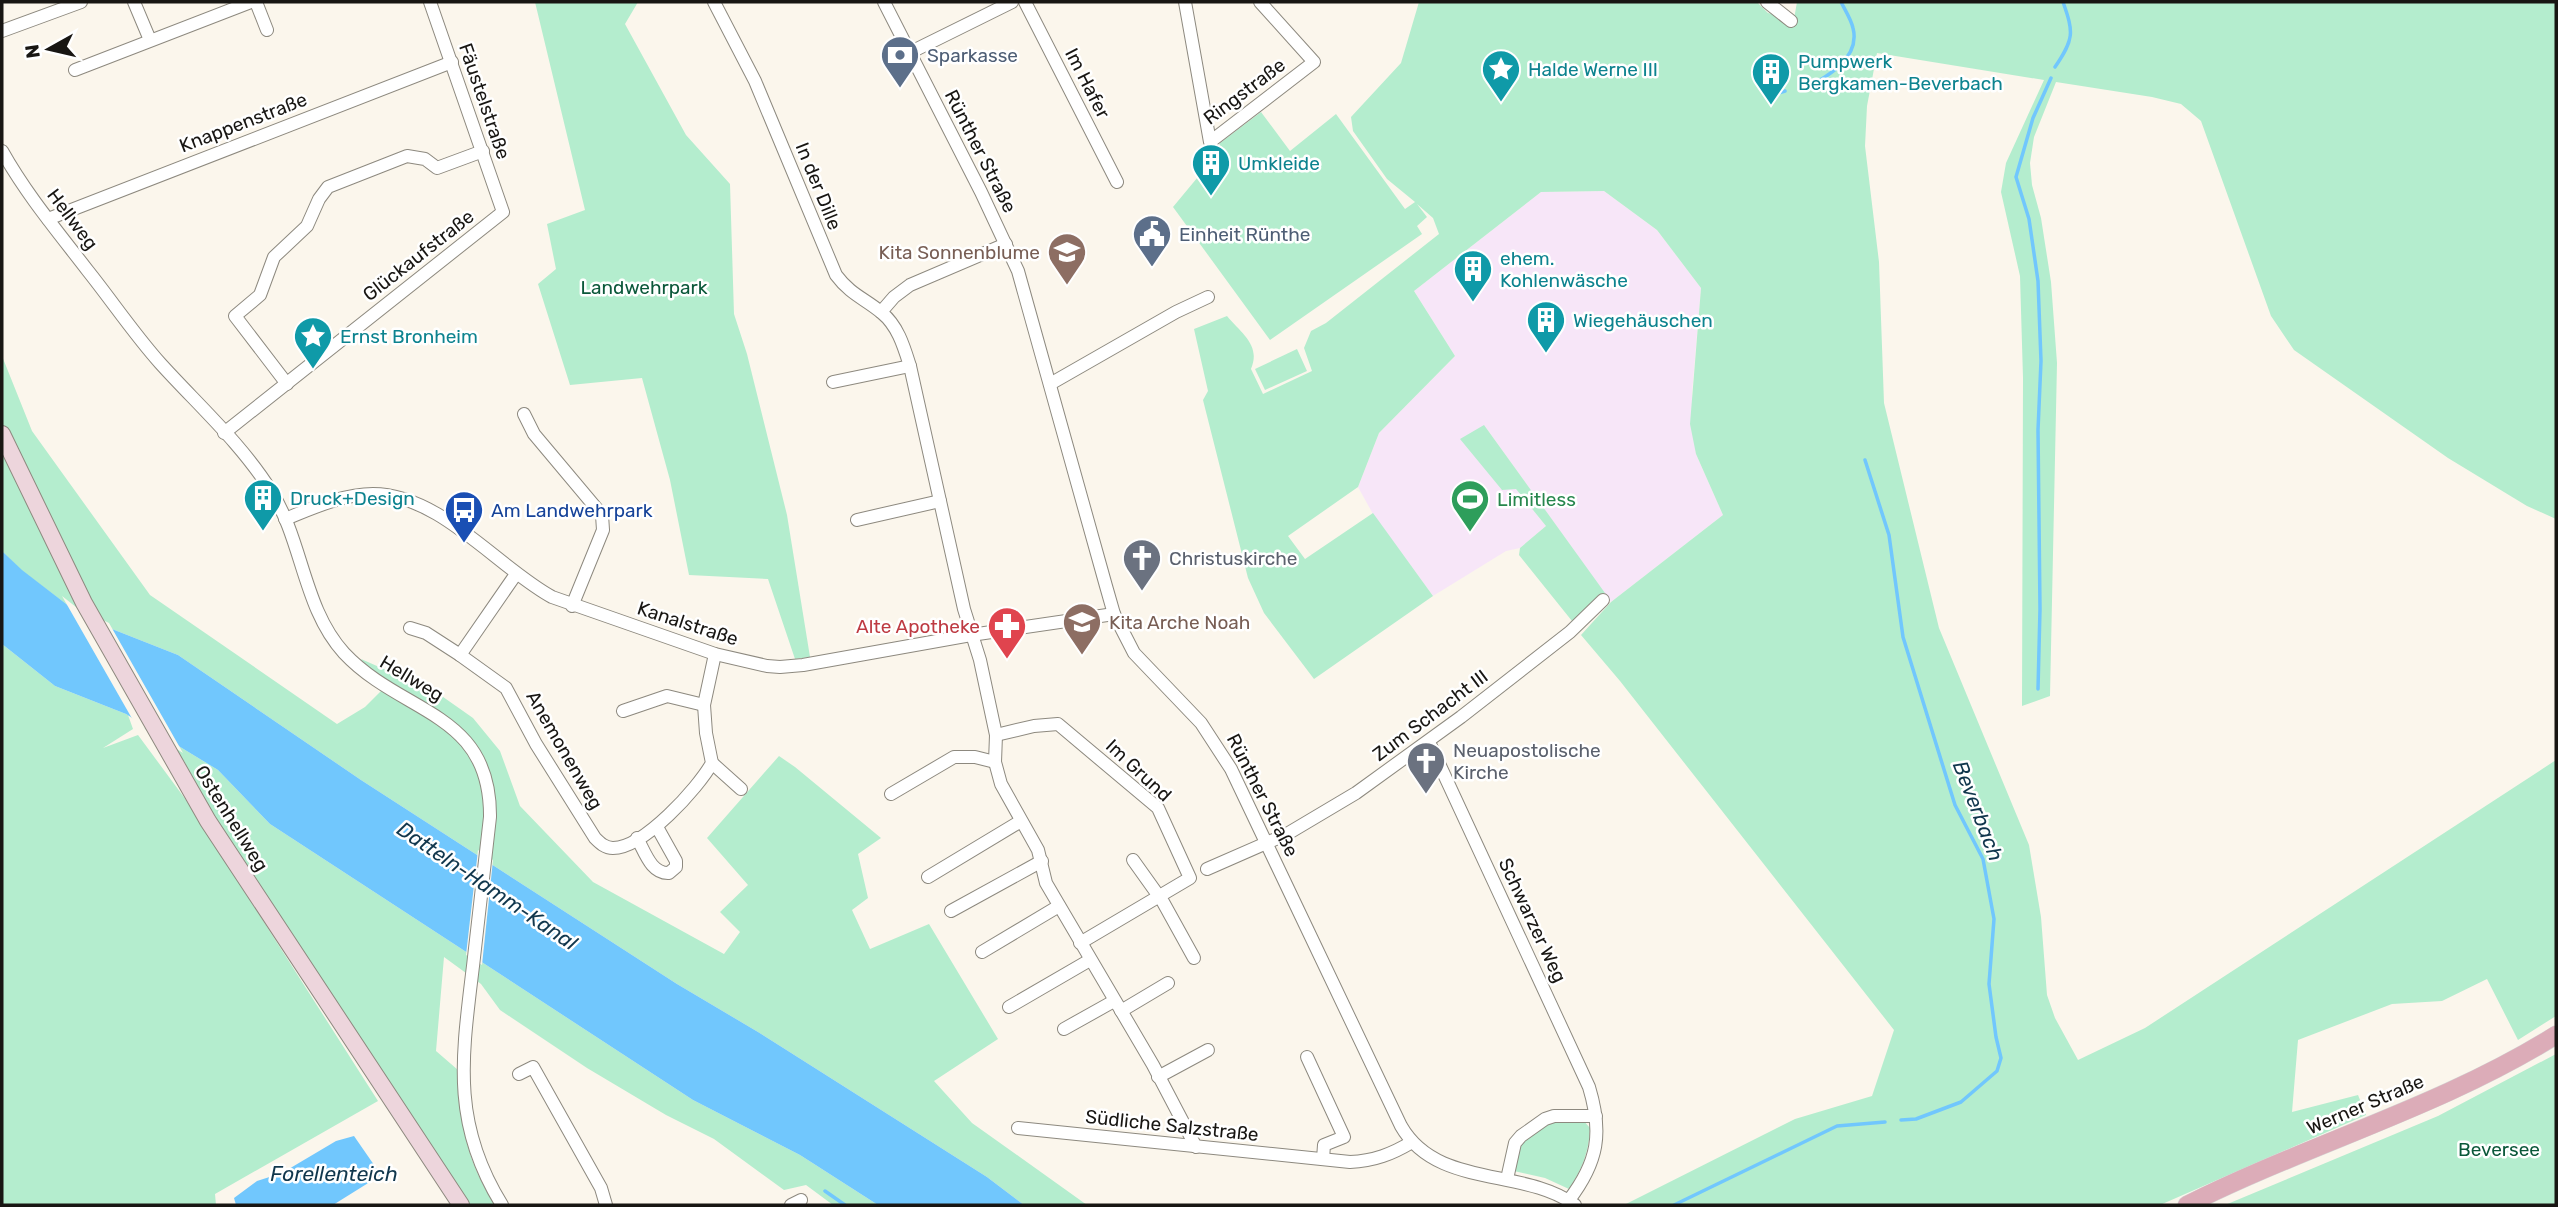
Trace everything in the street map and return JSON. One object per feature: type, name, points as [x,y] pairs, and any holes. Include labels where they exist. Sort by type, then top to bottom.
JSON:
[{"type":"main road","name":"Ostenhellweg","points":[[2,433],[84,603],[208,821],[461,1205]]},
{"type":"main road","name":"Werner Straße","points":[[2187,1205],[2459,1087],[2556,1035]]},
{"type":"street","points":[[2,31],[81,2]]},
{"type":"street","points":[[134,2],[150,40]]},
{"type":"street","points":[[75,69],[253,2],[267,30]]},
{"type":"street","name":"Fäustelstraße","points":[[430,2],[503,212]]},
{"type":"street","name":"In der Dille","points":[[713,2],[755,81],[836,275],[852,294],[881,312],[899,335],[909,366],[971,635],[980,660],[996,735],[995,762]]},
{"type":"street","name":"Rünther Straße","points":[[884,2],[1018,271],[1114,614],[1134,653],[1201,723],[1216,744],[1266,842],[1387,1100],[1412,1142],[1441,1163],[1552,1191],[1572,1203]]},
{"type":"street","points":[[911,52],[1012,2]]},
{"type":"street","name":"Im Hafer","points":[[1025,2],[1116,182]]},
{"type":"street","name":"Ringstraße","points":[[1185,2],[1210,142],[1314,62],[1261,2]]},
{"type":"street","points":[[1767,2],[1790,21]]},
{"type":"street","name":"Knappenstraße","points":[[48,219],[452,62]]},
{"type":"street","name":"Hellweg","points":[[2,151],[48,219],[158,360],[258,472],[272,492],[285,519],[317,610],[332,640],[372,678],[444,720],[471,747],[481,765],[488,786],[490,805],[463,1065],[466,1115],[477,1155],[502,1205]]},
{"type":"street","points":[[286,384],[235,316],[260,295],[274,257],[307,226],[323,193],[334,184],[407,156],[425,159],[437,168],[482,152]]},
{"type":"street","name":"Glückaufstraße","points":[[224,433],[503,212]]},
{"type":"street","points":[[881,312],[894,297],[910,285],[1006,244]]},
{"type":"street","points":[[1049,384],[1208,296]]},
{"type":"street","points":[[833,382],[909,366]]},
{"type":"street","points":[[524,414],[534,434],[602,515],[603,530],[572,606]]},
{"type":"street","name":"Kanalstraße","points":[[285,519],[353,496],[373,494],[407,500],[454,526],[534,587],[572,606],[715,654],[766,666],[792,667],[971,635],[1114,614]]},
{"type":"street","points":[[857,520],[940,501]]},
{"type":"street","points":[[460,655],[516,574]]},
{"type":"street","name":"Zum Schacht III","points":[[1266,842],[1287,834],[1356,793],[1429,742],[1570,632],[1604,600]]},
{"type":"street","name":"Anemonenweg","points":[[410,628],[426,633],[506,688],[536,744],[602,845],[610,849],[657,827],[705,775],[712,763]]},
{"type":"street","points":[[715,654],[704,705],[706,733],[712,763],[741,789]]},
{"type":"street","points":[[623,711],[667,696],[704,705]]},
{"type":"street","name":"Im Grund","points":[[996,735],[1034,726],[1058,724],[1158,808],[1190,878],[1080,943]]},
{"type":"street","name":"Schwarzer Weg","points":[[1429,742],[1589,1087],[1596,1116],[1596,1148],[1572,1203]]},
{"type":"street","points":[[891,794],[954,757],[975,757],[995,762],[1001,783],[1038,850],[1046,883],[1196,1147]]},
{"type":"street","points":[[928,877],[1021,821]]},
{"type":"street","points":[[637,838],[654,868],[659,873],[669,873],[676,867],[676,861],[657,827]]},
{"type":"street","points":[[1207,869],[1266,842]]},
{"type":"street","points":[[1133,860],[1163,902],[1194,958]]},
{"type":"street","points":[[951,911],[1042,861]]},
{"type":"street","points":[[982,952],[1059,906]]},
{"type":"street","points":[[1009,1007],[1090,960]]},
{"type":"street","points":[[1064,1029],[1168,983]]},
{"type":"street","points":[[1158,1077],[1208,1050]]},
{"type":"street","points":[[1307,1057],[1344,1137],[1324,1146],[1323,1159]]},
{"type":"street","points":[[519,1074],[533,1067],[601,1188],[606,1205]]},
{"type":"street","points":[[1507,1179],[1515,1143],[1545,1119],[1554,1116],[1596,1116]]},
{"type":"street","name":"Südliche Salzstraße","points":[[1018,1128],[1350,1162],[1375,1159],[1412,1142]]},
{"type":"shaded area","points":[[1604,191],[1657,230],[1701,288],[1692,393],[1696,454],[1723,515],[1611,602],[1484,425],[1516,489],[1546,526],[1520,548],[1506,551],[1433,596],[1373,514],[1358,487],[1379,433],[1455,356],[1414,291],[1541,192]]},
{"type":"green space","name":"Landwehrpark","points":[[535,2],[638,2],[625,24],[686,135],[730,184],[734,314],[747,354],[787,515],[810,657],[795,659],[768,579],[689,575],[670,480],[642,378],[570,385],[538,284],[556,269],[547,224],[585,210]]},
{"type":"green space","points":[[1419,2],[1757,2],[1768,13],[1794,19],[1797,2],[2556,2],[2556,519],[2527,506],[2448,458],[2294,350],[2271,316],[2201,121],[2181,104],[2056,82],[2034,137],[2030,163],[2051,282],[2057,363],[2050,696],[2022,706],[2023,378],[2020,276],[2001,192],[2006,163],[2044,80],[1877,53],[1867,106],[1865,146],[1879,262],[1884,403],[1939,628],[2029,845],[2041,917],[2047,995],[2055,1018],[2078,1060],[2145,1028],[2556,760],[2556,1016],[2518,1040],[2487,979],[2442,1001],[2392,1004],[2298,1040],[2292,1112],[2358,1095],[2366,1115],[2160,1205],[1624,1205],[1795,1119],[1872,1096],[1894,1030],[1581,635],[1611,602],[1723,515],[1696,454],[1690,424],[1701,288],[1657,230],[1604,191],[1541,192],[1414,291],[1455,356],[1379,433],[1358,487],[1288,536],[1305,559],[1373,513],[1433,596],[1314,679],[1264,613],[1248,578],[1203,400],[1208,391],[1194,329],[1227,316],[1252,346],[1254,353],[1251,369],[1263,394],[1312,371],[1304,348],[1311,331],[1326,323],[1439,234],[1433,218],[1417,204],[1427,217],[1417,226],[1422,234],[1270,340],[1173,207],[1217,154],[1220,143],[1261,112],[1290,151],[1336,114],[1405,209],[1415,202],[1387,179],[1353,131],[1351,117],[1401,63]]},
{"type":"green space","points":[[1297,349],[1307,371],[1265,390],[1255,369]]},
{"type":"green space","points":[[2,356],[32,431],[150,595],[337,724],[365,707],[381,691],[361,659],[436,692],[473,718],[500,751],[520,806],[593,882],[724,954],[740,932],[720,912],[748,885],[707,838],[779,756],[795,767],[881,838],[858,854],[868,898],[852,910],[870,949],[929,924],[998,1039],[934,1081],[972,1123],[1087,1205],[1024,1205],[987,1177],[677,984],[361,780],[178,655],[112,629],[74,610],[21,570],[2,551]]},
{"type":"green space","points":[[1484,425],[1605,593],[1572,621],[1519,555],[1520,548],[1546,526],[1516,489],[1502,490],[1460,439]]},
{"type":"green space","points":[[2,644],[55,686],[128,715],[133,729],[103,748],[138,735],[186,800],[378,1101],[215,1194],[216,1205],[2,1203]]},
{"type":"green space","points":[[129,716],[218,770],[270,824],[693,1100],[800,1155],[878,1205],[833,1205],[806,1185],[784,1190],[714,1139],[666,1115],[587,1068],[500,1010],[481,984],[444,957],[436,1051],[458,1070],[466,1140],[477,1172],[495,1205],[469,1205],[210,809],[184,761]]},
{"type":"green space","name":"Beversee","points":[[2556,1054],[2556,1205],[2225,1205],[2438,1116]]},
{"type":"green space","points":[[1552,1120],[1583,1120],[1590,1128],[1584,1160],[1569,1189],[1545,1178],[1514,1171],[1521,1142]]},
{"type":"water","name":"Datteln-Hamm-Kanal","points":[[2,551],[74,610],[112,629],[178,655],[361,780],[677,984],[987,1177],[1024,1205],[878,1205],[800,1155],[693,1100],[270,824],[218,770],[126,714],[55,686],[2,644]]},
{"type":"water","name":"Forellenteich","points":[[354,1136],[381,1175],[333,1205],[236,1205],[234,1198],[257,1181],[282,1173],[336,1141]]},
{"type":"pier","points":[[62,596],[76,607],[109,623],[183,753],[134,722]]},
{"type":"pier","points":[[478,850],[493,860],[482,965],[466,955]]},
{"type":"waterway","name":"Beverbach","points":[[1803,90],[1831,73],[1852,49],[1853,28],[1841,2]]},
{"type":"waterway","points":[[2055,67],[2070,36],[2063,2]]},
{"type":"waterway","points":[[2038,689],[2038,430],[2041,361],[2038,281],[2029,219],[2016,177],[2033,118],[2051,78]]},
{"type":"waterway","name":"Beverbach","points":[[1769,96],[1785,91]]},
{"type":"waterway","name":"Beverbach","points":[[1865,460],[1889,535],[1903,637],[1955,805],[1983,859],[1994,919],[1989,984],[2001,1058],[1997,1071],[1961,1102],[1916,1119],[1901,1120]]},
{"type":"waterway","name":"Beverbach","points":[[1674,1205],[1837,1126],[1885,1122]]},
{"type":"waterway","points":[[825,1191],[845,1205]]},
{"type":"place","name":"Sparkasse","points":[[900,89]]},
{"type":"place","name":"Halde Werne III","points":[[1501,103]]},
{"type":"place","name":"Pumpwerk Bergkamen-Beverbach","points":[[1771,106]]},
{"type":"place","name":"Umkleide","points":[[1211,197]]},
{"type":"place","name":"Einheit Rünthe","points":[[1152,268]]},
{"type":"place","name":"Kita Sonnenblume","points":[[1067,286]]},
{"type":"place","name":"ehem. Kohlenwäsche","points":[[1473,303]]},
{"type":"place","name":"Wiegehäuschen","points":[[1546,354]]},
{"type":"place","name":"Ernst Bronheim","points":[[313,370]]},
{"type":"place","name":"Druck+Design","points":[[263,532]]},
{"type":"place","name":"Limitless","points":[[1470,533]]},
{"type":"place","name":"Am Landwehrpark","points":[[464,544]]},
{"type":"place","name":"Christuskirche","points":[[1142,592]]},
{"type":"place","name":"Kita Arche Noah","points":[[1082,656]]},
{"type":"place","name":"Alte Apotheke","points":[[1007,660]]},
{"type":"place","name":"Neuapostolische Kirche","points":[[1426,795]]}]
